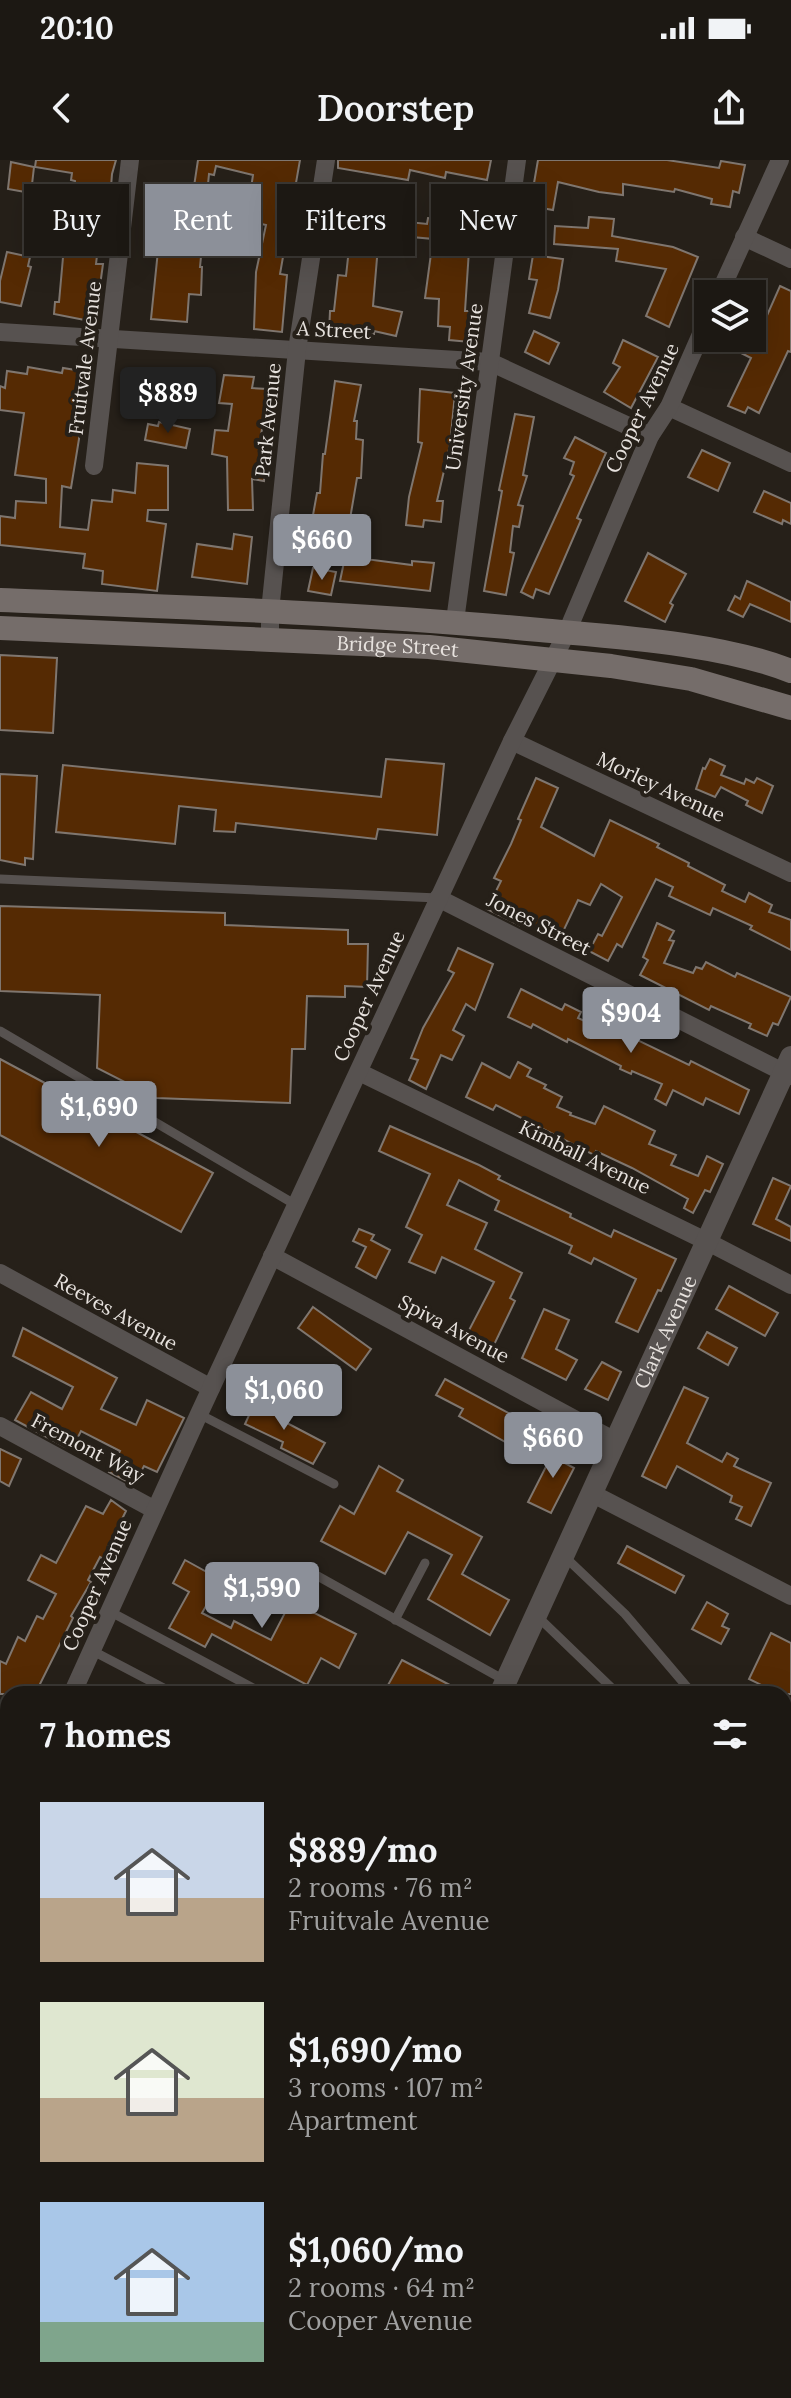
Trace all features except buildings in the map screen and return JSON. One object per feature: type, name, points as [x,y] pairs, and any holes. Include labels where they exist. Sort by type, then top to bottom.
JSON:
[{"type":"main road","name":"Bridge Street","points":[[0,600],[455,621],[739,655],[791,671]]},
{"type":"main road","name":"Bridge Street","points":[[0,628],[429,647],[611,666],[691,679],[791,708]]},
{"type":"street","name":"Fruitvale Avenue","points":[[94,466],[130,160]]},
{"type":"street","name":"Park Avenue","points":[[270,639],[270,611],[297,350],[326,160]]},
{"type":"street","name":"University Avenue","points":[[455,621],[517,160]]},
{"type":"street","points":[[725,280],[780,160]]},
{"type":"street","points":[[744,237],[791,259]]},
{"type":"street","name":"A Street","points":[[0,332],[490,362],[650,436]]},
{"type":"street","name":"Cooper Avenue","points":[[75,1686],[438,898],[567,632],[650,436],[669,407],[694,350]]},
{"type":"street","points":[[669,407],[791,463]]},
{"type":"street","name":"Morley Avenue","points":[[512,741],[791,873]]},
{"type":"street","name":"Jones Street","points":[[438,898],[789,1069]]},
{"type":"street","name":"Clark Avenue","points":[[504,1686],[562,1554],[789,1069]]},
{"type":"street","name":"Kimball Avenue","points":[[359,1072],[791,1285]]},
{"type":"street","name":"Spiva Avenue","points":[[272,1256],[615,1441]]},
{"type":"street","name":"Reeves Avenue","points":[[2,1281],[211,1388]]},
{"type":"street","name":"Fremont Way","points":[[0,1426],[155,1510]]},
{"type":"street","points":[[591,1493],[791,1596]]},
{"type":"lane","points":[[0,879],[438,898]]},
{"type":"lane","points":[[0,1031],[296,1205]]},
{"type":"lane","points":[[199,1414],[334,1484]]},
{"type":"lane","points":[[562,1554],[625,1614],[686,1686]]},
{"type":"lane","points":[[395,1620],[425,1563]]},
{"type":"lane","points":[[314,1574],[395,1620],[500,1686]]},
{"type":"lane","points":[[109,1611],[249,1686]]},
{"type":"lane","points":[[537,1616],[610,1686]]},
{"type":"lane","points":[[91,1650],[160,1686]]}]
